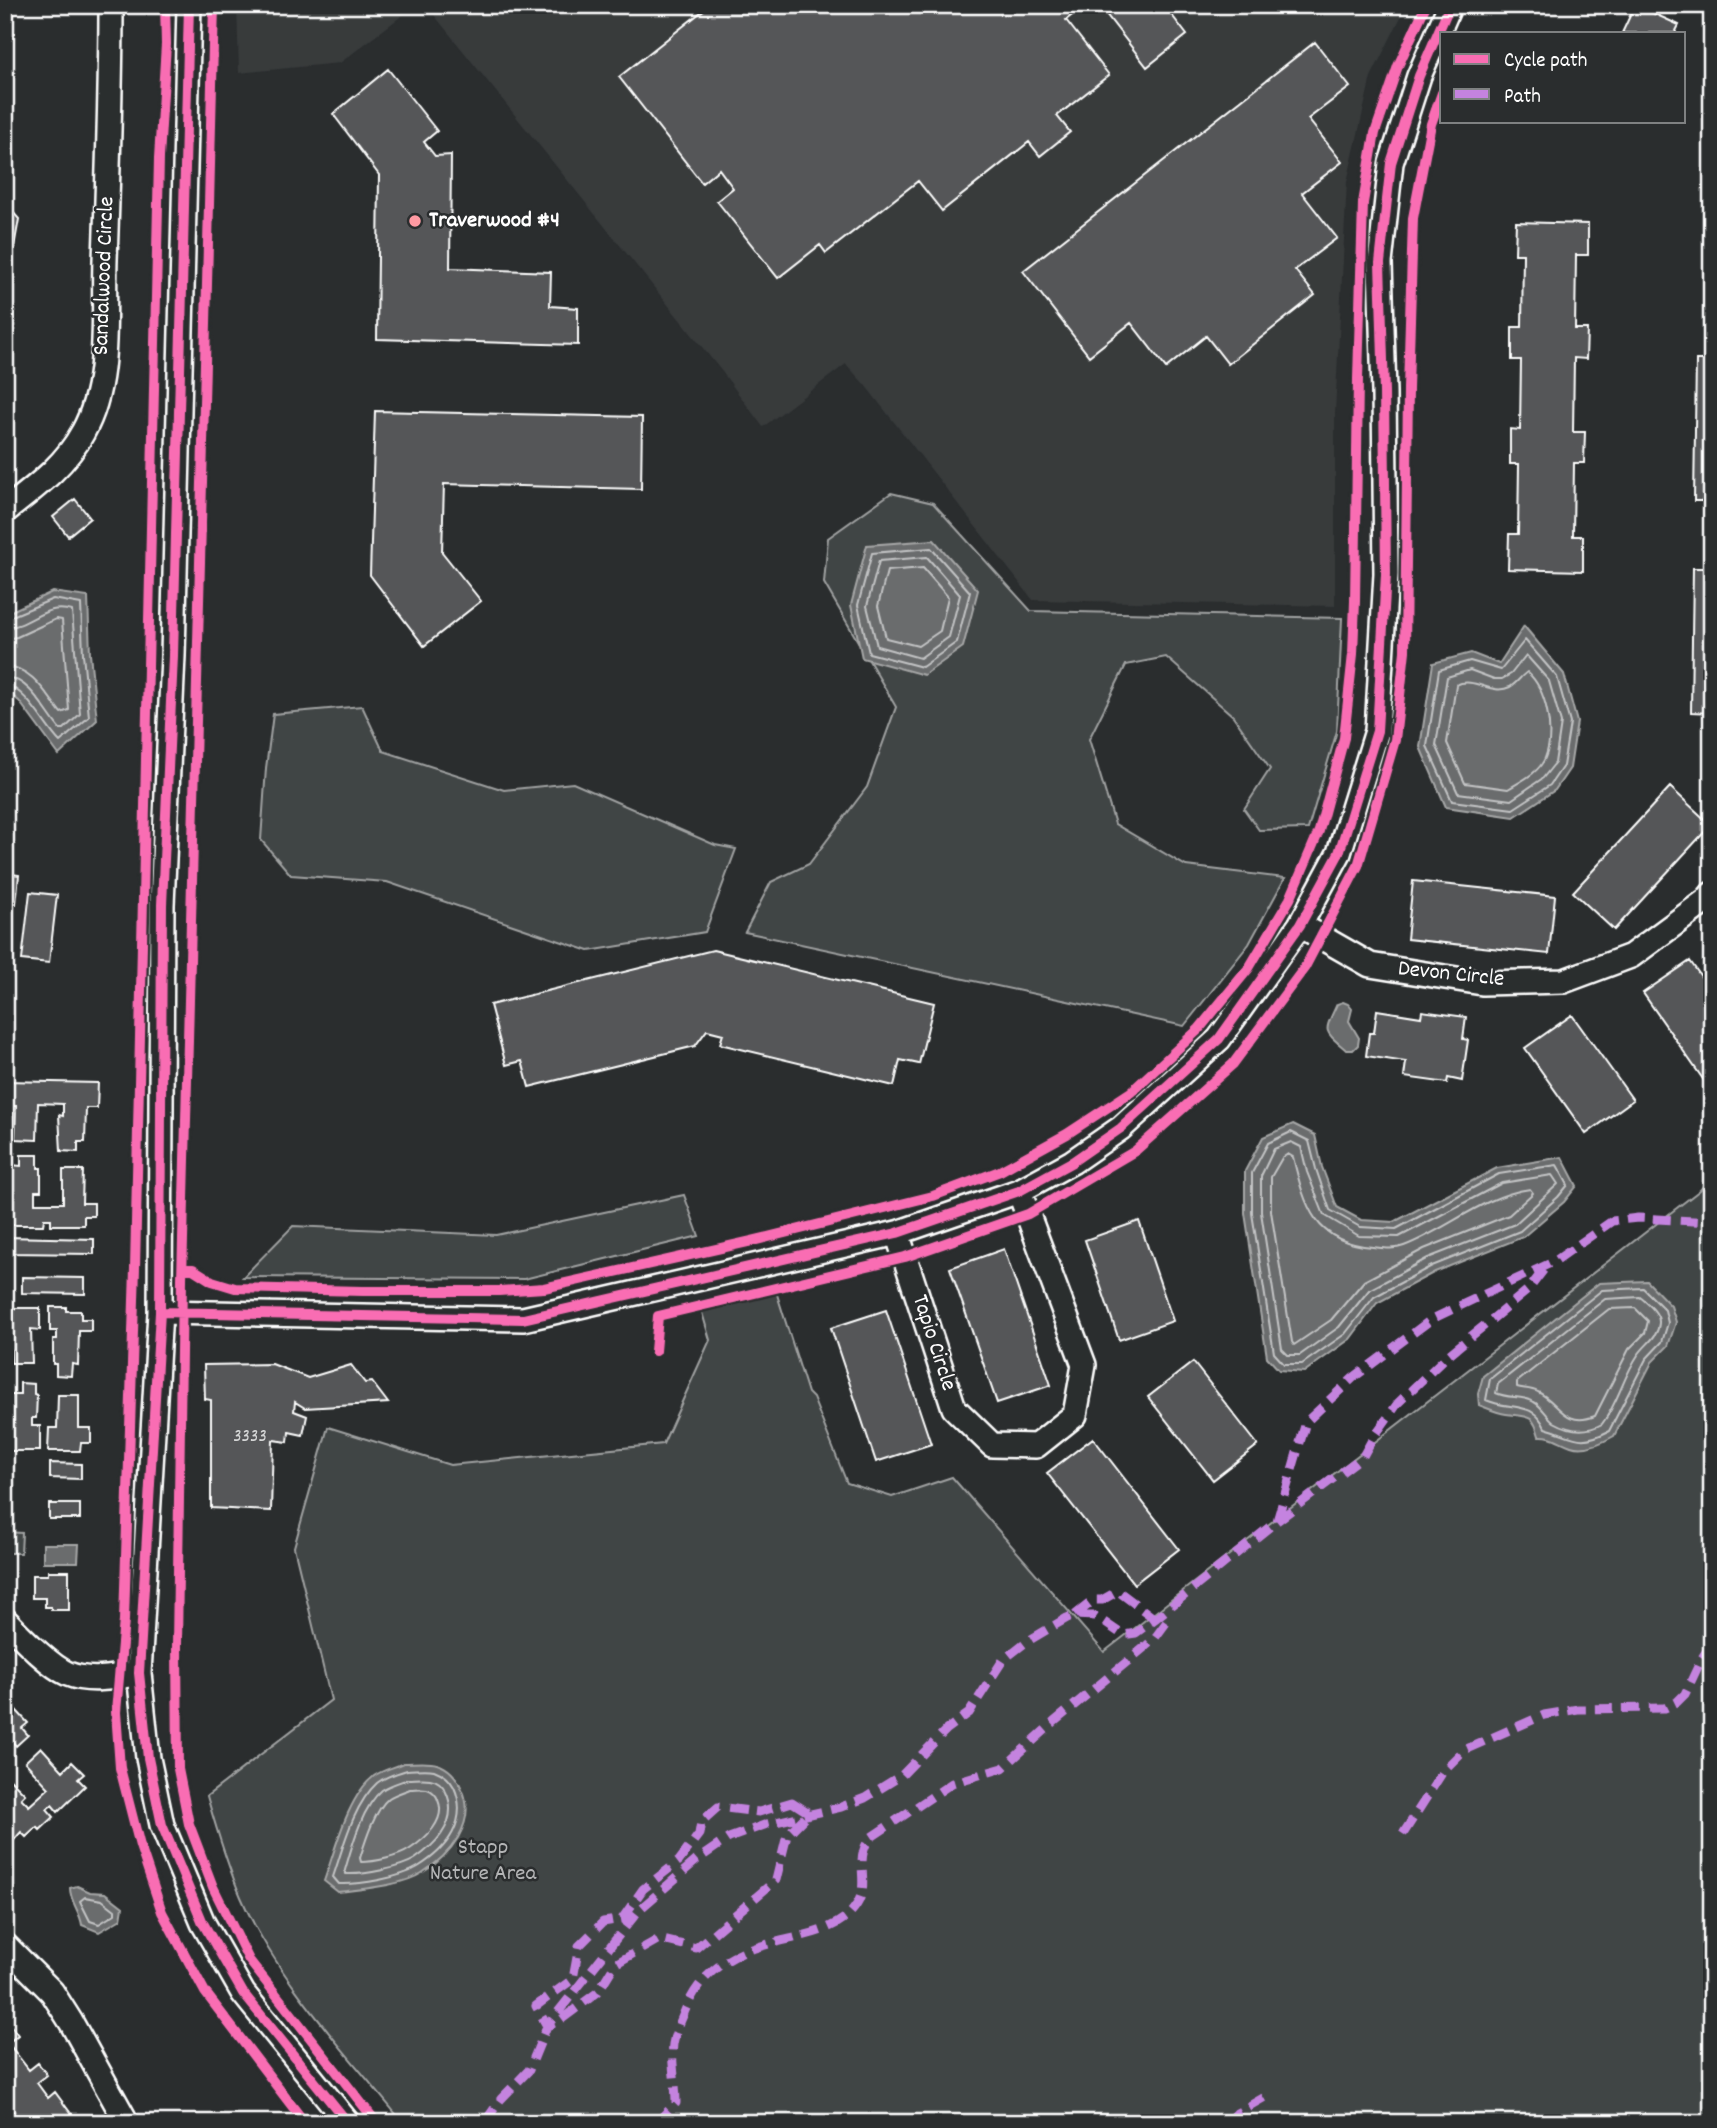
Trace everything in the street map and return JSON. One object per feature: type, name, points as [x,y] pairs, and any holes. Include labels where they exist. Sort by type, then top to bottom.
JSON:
[{"type":"street","name":"Sandalwood Circle","points":[[5,511],[52,473],[83,432],[101,383],[111,97],[111,5]]},
{"type":"street","points":[[188,5],[173,656],[162,905],[160,1312],[139,1673],[148,1758],[162,1825],[203,1923],[243,1993],[348,2123]]},
{"type":"street","points":[[160,1312],[523,1319],[897,1233],[1019,1191],[1072,1162],[1121,1128],[1219,1039],[1300,925],[1339,853],[1377,731],[1386,574],[1380,263],[1391,163],[1419,76],[1450,5]]},
{"type":"street","name":"Devon Circle","points":[[1300,925],[1370,965],[1482,984],[1564,981],[1631,956],[1712,894]]},
{"type":"street","name":"Tapio Circle","points":[[897,1233],[954,1408],[992,1445],[1036,1446],[1076,1415],[1084,1365],[1019,1191]]},
{"type":"street","points":[[5,1620],[39,1653],[68,1674],[103,1679],[139,1673]]},
{"type":"street","points":[[5,1945],[52,1992],[127,2123]]},
{"type":"shaded area","points":[[237,5],[416,5],[340,63],[239,73]]},
{"type":"shaded area","points":[[426,5],[1407,5],[1371,77],[1347,182],[1335,413],[1335,606],[1033,600],[846,364],[763,427],[723,373]]},
{"type":"green space","points":[[891,493],[933,503],[1031,611],[1342,618],[1337,731],[1308,829],[1259,830],[1244,809],[1270,769],[1233,716],[1166,657],[1126,665],[1089,739],[1115,824],[1186,866],[1285,878],[1249,944],[1184,1026],[745,932],[771,882],[809,864],[867,787],[896,707],[824,583],[828,538]]},
{"type":"green space","points":[[362,706],[383,751],[504,790],[573,783],[715,845],[736,849],[705,932],[589,951],[387,882],[291,875],[261,840],[273,714]]},
{"type":"green space","name":"Stapp Nature Area","points":[[1712,1175],[1712,2123],[403,2123],[314,2015],[256,1928],[231,1873],[207,1796],[331,1700],[294,1547],[328,1427],[450,1465],[663,1444],[710,1340],[701,1309],[775,1288],[808,1393],[813,1398],[847,1483],[892,1497],[952,1477],[1104,1652],[1700,1190]]},
{"type":"green space","points":[[684,1195],[699,1236],[524,1279],[243,1277],[293,1226],[496,1235]]},
{"type":"green space","points":[[5,1532],[22,1533],[21,1553],[5,1553]]},
{"type":"water","points":[[934,540],[978,590],[963,647],[924,675],[862,658],[851,605],[867,545]]},
{"type":"water","points":[[52,592],[88,597],[90,654],[97,720],[59,755],[19,701],[5,690],[5,614]]},
{"type":"water","points":[[1524,626],[1564,674],[1577,722],[1570,768],[1555,790],[1514,817],[1446,807],[1420,747],[1433,663],[1471,653],[1499,664]]},
{"type":"water","points":[[1343,1002],[1352,1009],[1349,1021],[1359,1038],[1358,1045],[1353,1050],[1346,1050],[1328,1030],[1337,1004]]},
{"type":"water","points":[[1293,1124],[1315,1135],[1322,1167],[1337,1207],[1361,1220],[1394,1222],[1497,1168],[1562,1157],[1577,1186],[1564,1202],[1523,1237],[1435,1272],[1377,1303],[1350,1339],[1304,1372],[1279,1370],[1267,1357],[1245,1213],[1245,1171],[1263,1137]]},
{"type":"water","points":[[1647,1281],[1671,1306],[1676,1322],[1668,1346],[1652,1362],[1614,1436],[1593,1446],[1576,1447],[1539,1436],[1534,1423],[1524,1416],[1499,1413],[1479,1405],[1478,1394],[1483,1376],[1599,1283]]},
{"type":"water","points":[[43,1544],[79,1544],[78,1562],[43,1562]]},
{"type":"water","points":[[404,1763],[437,1764],[455,1777],[466,1802],[466,1814],[458,1837],[442,1857],[414,1877],[381,1886],[338,1892],[324,1881],[356,1797],[374,1776]]},
{"type":"water","points":[[77,1886],[90,1892],[105,1893],[123,1907],[121,1919],[99,1932],[82,1925],[70,1893],[70,1888]]},
{"type":"building","points":[[710,5],[1085,5],[1066,20],[1109,75],[1057,116],[1070,132],[1040,156],[1029,142],[942,211],[918,181],[826,253],[820,245],[778,278],[717,201],[733,188],[719,169],[702,183],[619,77]]},
{"type":"building","points":[[1099,5],[1164,5],[1187,35],[1147,67]]},
{"type":"building","points":[[1635,5],[1679,25],[1676,32],[1622,32]]},
{"type":"building","points":[[1315,42],[1350,87],[1308,119],[1342,162],[1302,193],[1337,238],[1295,270],[1315,295],[1228,364],[1206,336],[1166,368],[1131,323],[1089,356],[1023,271]]},
{"type":"building","points":[[5,69],[11,76],[5,105]]},
{"type":"building","name":"Traverwood #4","points":[[388,69],[437,131],[424,142],[435,156],[451,155],[450,268],[551,272],[550,306],[578,308],[578,345],[377,339],[379,175],[333,114]]},
{"type":"building","points":[[5,203],[19,219],[14,247],[5,254]]},
{"type":"building","points":[[1516,222],[1588,224],[1588,255],[1576,255],[1575,329],[1587,329],[1586,359],[1574,358],[1573,432],[1585,432],[1584,463],[1574,463],[1573,536],[1583,536],[1583,571],[1508,569],[1509,534],[1518,534],[1519,464],[1510,464],[1510,429],[1520,430],[1521,360],[1512,360],[1512,327],[1522,327],[1523,254],[1515,254]]},
{"type":"building","points":[[1696,360],[1712,360],[1712,501],[1694,501]]},
{"type":"building","points":[[375,411],[642,417],[641,489],[444,484],[442,552],[481,601],[424,646],[370,575]]},
{"type":"building","points":[[75,499],[90,518],[68,536],[53,517]]},
{"type":"building","points":[[1693,568],[1712,568],[1712,713],[1691,712]]},
{"type":"building","points":[[1670,787],[1711,825],[1614,930],[1573,892]]},
{"type":"building","points":[[5,873],[19,875],[16,904],[5,902]]},
{"type":"building","points":[[1413,881],[1555,896],[1549,954],[1407,939]]},
{"type":"building","points":[[30,892],[57,895],[49,963],[22,960]]},
{"type":"building","points":[[5,943],[10,944],[7,973],[5,972]]},
{"type":"building","points":[[713,950],[934,1003],[919,1064],[900,1060],[894,1086],[720,1044],[723,1034],[707,1030],[695,1046],[529,1087],[522,1061],[506,1065],[490,1005]]},
{"type":"building","points":[[1690,961],[1712,992],[1712,1078],[1705,1082],[1643,993]]},
{"type":"building","points":[[1377,1010],[1421,1017],[1422,1011],[1466,1017],[1463,1039],[1468,1040],[1462,1081],[1448,1078],[1447,1083],[1404,1077],[1406,1062],[1366,1056],[1369,1033],[1374,1033]]},
{"type":"building","points":[[1572,1015],[1633,1100],[1586,1134],[1525,1048]]},
{"type":"building","points":[[5,1081],[98,1083],[97,1108],[86,1108],[85,1142],[78,1142],[78,1152],[61,1151],[59,1115],[63,1116],[63,1104],[38,1103],[37,1140],[15,1139],[16,1106],[5,1106]]},
{"type":"building","points":[[21,1155],[38,1155],[41,1191],[35,1191],[35,1203],[63,1203],[63,1170],[83,1170],[82,1203],[94,1203],[94,1216],[84,1216],[84,1225],[51,1225],[51,1219],[44,1219],[43,1225],[11,1225],[11,1216],[5,1216],[5,1198],[12,1199],[12,1165],[21,1166]]},
{"type":"building","points":[[1139,1221],[1173,1321],[1119,1340],[1085,1240]]},
{"type":"building","points":[[5,1237],[94,1239],[94,1254],[5,1253]]},
{"type":"building","points":[[1004,1249],[1051,1385],[997,1403],[950,1268]]},
{"type":"building","points":[[22,1277],[85,1278],[85,1294],[22,1293]]},
{"type":"building","points":[[50,1307],[81,1311],[81,1319],[91,1319],[91,1331],[79,1331],[78,1365],[72,1364],[71,1376],[56,1375],[53,1339],[57,1339],[57,1331],[50,1331]]},
{"type":"building","points":[[8,1308],[40,1308],[40,1330],[31,1329],[32,1363],[11,1363],[10,1332],[5,1332],[5,1314],[9,1314]]},
{"type":"building","points":[[886,1310],[931,1444],[876,1462],[831,1328]]},
{"type":"building","points":[[1193,1362],[1258,1445],[1213,1480],[1148,1397]]},
{"type":"building","points":[[272,1364],[308,1378],[351,1365],[365,1383],[372,1382],[388,1403],[305,1408],[295,1402],[294,1411],[307,1416],[303,1435],[289,1432],[288,1442],[273,1440],[271,1511],[211,1508],[211,1400],[205,1399],[204,1365]]},
{"type":"building","points":[[20,1383],[34,1384],[34,1394],[37,1395],[36,1418],[32,1418],[32,1426],[40,1426],[40,1451],[5,1451],[5,1426],[11,1426],[11,1395],[20,1395]]},
{"type":"building","points":[[58,1395],[79,1395],[79,1428],[91,1428],[91,1443],[81,1443],[80,1451],[48,1451],[49,1428],[57,1428]]},
{"type":"building","points":[[1093,1438],[1179,1549],[1134,1584],[1047,1473]]},
{"type":"building","points":[[50,1463],[81,1464],[81,1479],[50,1478]]},
{"type":"building","points":[[49,1504],[80,1504],[80,1519],[49,1519]]},
{"type":"building","points":[[48,1571],[69,1571],[69,1610],[51,1610],[51,1607],[45,1607],[45,1598],[32,1598],[32,1575],[48,1575]]},
{"type":"building","points":[[5,1698],[28,1723],[22,1728],[28,1735],[16,1746],[9,1737],[5,1737]]},
{"type":"building","points":[[41,1747],[63,1771],[72,1762],[84,1774],[78,1779],[85,1786],[58,1812],[52,1805],[47,1809],[54,1817],[40,1830],[37,1827],[26,1837],[21,1832],[14,1840],[5,1831],[5,1825],[11,1820],[5,1814],[5,1778],[8,1781],[10,1779],[25,1794],[21,1798],[29,1806],[49,1788],[25,1762]]},
{"type":"building","points":[[8,2022],[18,2035],[8,2043],[29,2070],[38,2063],[47,2075],[37,2083],[48,2098],[55,2092],[75,2119],[70,2123],[17,2123],[20,2121],[5,2101],[5,2024]]},
{"type":"marked path","points":[[484,2123],[501,2099],[529,2070],[547,2026],[639,1910],[698,1859],[729,1838],[767,1824],[841,1807],[865,1798],[902,1775],[946,1730],[969,1713],[1003,1660],[1026,1642],[1067,1618],[1075,1615],[1095,1616],[1123,1635],[1136,1633],[1277,1521],[1306,1422],[1353,1378],[1432,1319],[1555,1261],[1612,1221],[1638,1218],[1712,1222]]},
{"type":"marked path","points":[[1277,1521],[1363,1456],[1398,1403],[1447,1356],[1529,1289],[1545,1268]]},
{"type":"marked path","points":[[1075,1615],[1094,1600],[1102,1600],[1118,1591],[1155,1619]]},
{"type":"marked path","points":[[656,2123],[676,2103],[674,2040],[691,1998],[709,1974],[746,1951],[823,1930],[847,1916],[861,1896],[862,1858],[870,1838],[952,1783],[1003,1768],[1155,1638],[1171,1616]]},
{"type":"marked path","points":[[1403,1834],[1444,1770],[1464,1750],[1544,1715],[1578,1709],[1665,1708],[1685,1694],[1712,1643]]},
{"type":"marked path","points":[[792,1802],[809,1813],[787,1835],[776,1880],[696,1948],[659,1939],[615,1964],[598,1992],[559,2021],[547,2026],[536,2006],[573,1979],[579,1946],[603,1922],[622,1919],[643,1889],[679,1861],[699,1834],[701,1822],[718,1807],[759,1812],[792,1802]]},
{"type":"marked path","points":[[1227,2123],[1237,2113],[1270,2094]]},
{"type":"cycle path","points":[[165,5],[166,44],[159,158],[135,1268],[124,1620],[116,1712],[120,1768],[140,1846],[162,1912],[205,1992],[305,2123]]},
{"type":"cycle path","points":[[189,5],[173,656],[162,905],[160,1312],[139,1673],[148,1758],[162,1825],[203,1923],[243,1993],[348,2123]]},
{"type":"cycle path","points":[[214,5],[182,1279],[178,1769],[189,1824],[213,1887],[249,1960],[377,2123]]},
{"type":"cycle path","points":[[183,1269],[193,1269],[212,1281],[235,1288],[499,1291],[544,1288],[752,1241],[933,1196],[1000,1171],[1067,1134],[1131,1092],[1199,1029],[1249,968],[1290,899],[1319,831],[1344,738],[1353,654],[1355,601],[1363,203],[1375,133],[1398,66],[1426,5]]},
{"type":"cycle path","points":[[160,1312],[523,1319],[897,1233],[1019,1191],[1072,1162],[1121,1128],[1219,1039],[1300,925],[1339,853],[1377,731],[1386,574],[1380,263],[1391,163],[1419,76],[1450,5]]},
{"type":"cycle path","points":[[655,1351],[658,1316],[905,1257],[1028,1214],[1135,1151],[1233,1064],[1305,967],[1358,866],[1395,740],[1405,651],[1413,218],[1431,124],[1440,99]]},
{"type":"place","name":"Traverwood #4","points":[[415,221]]}]
